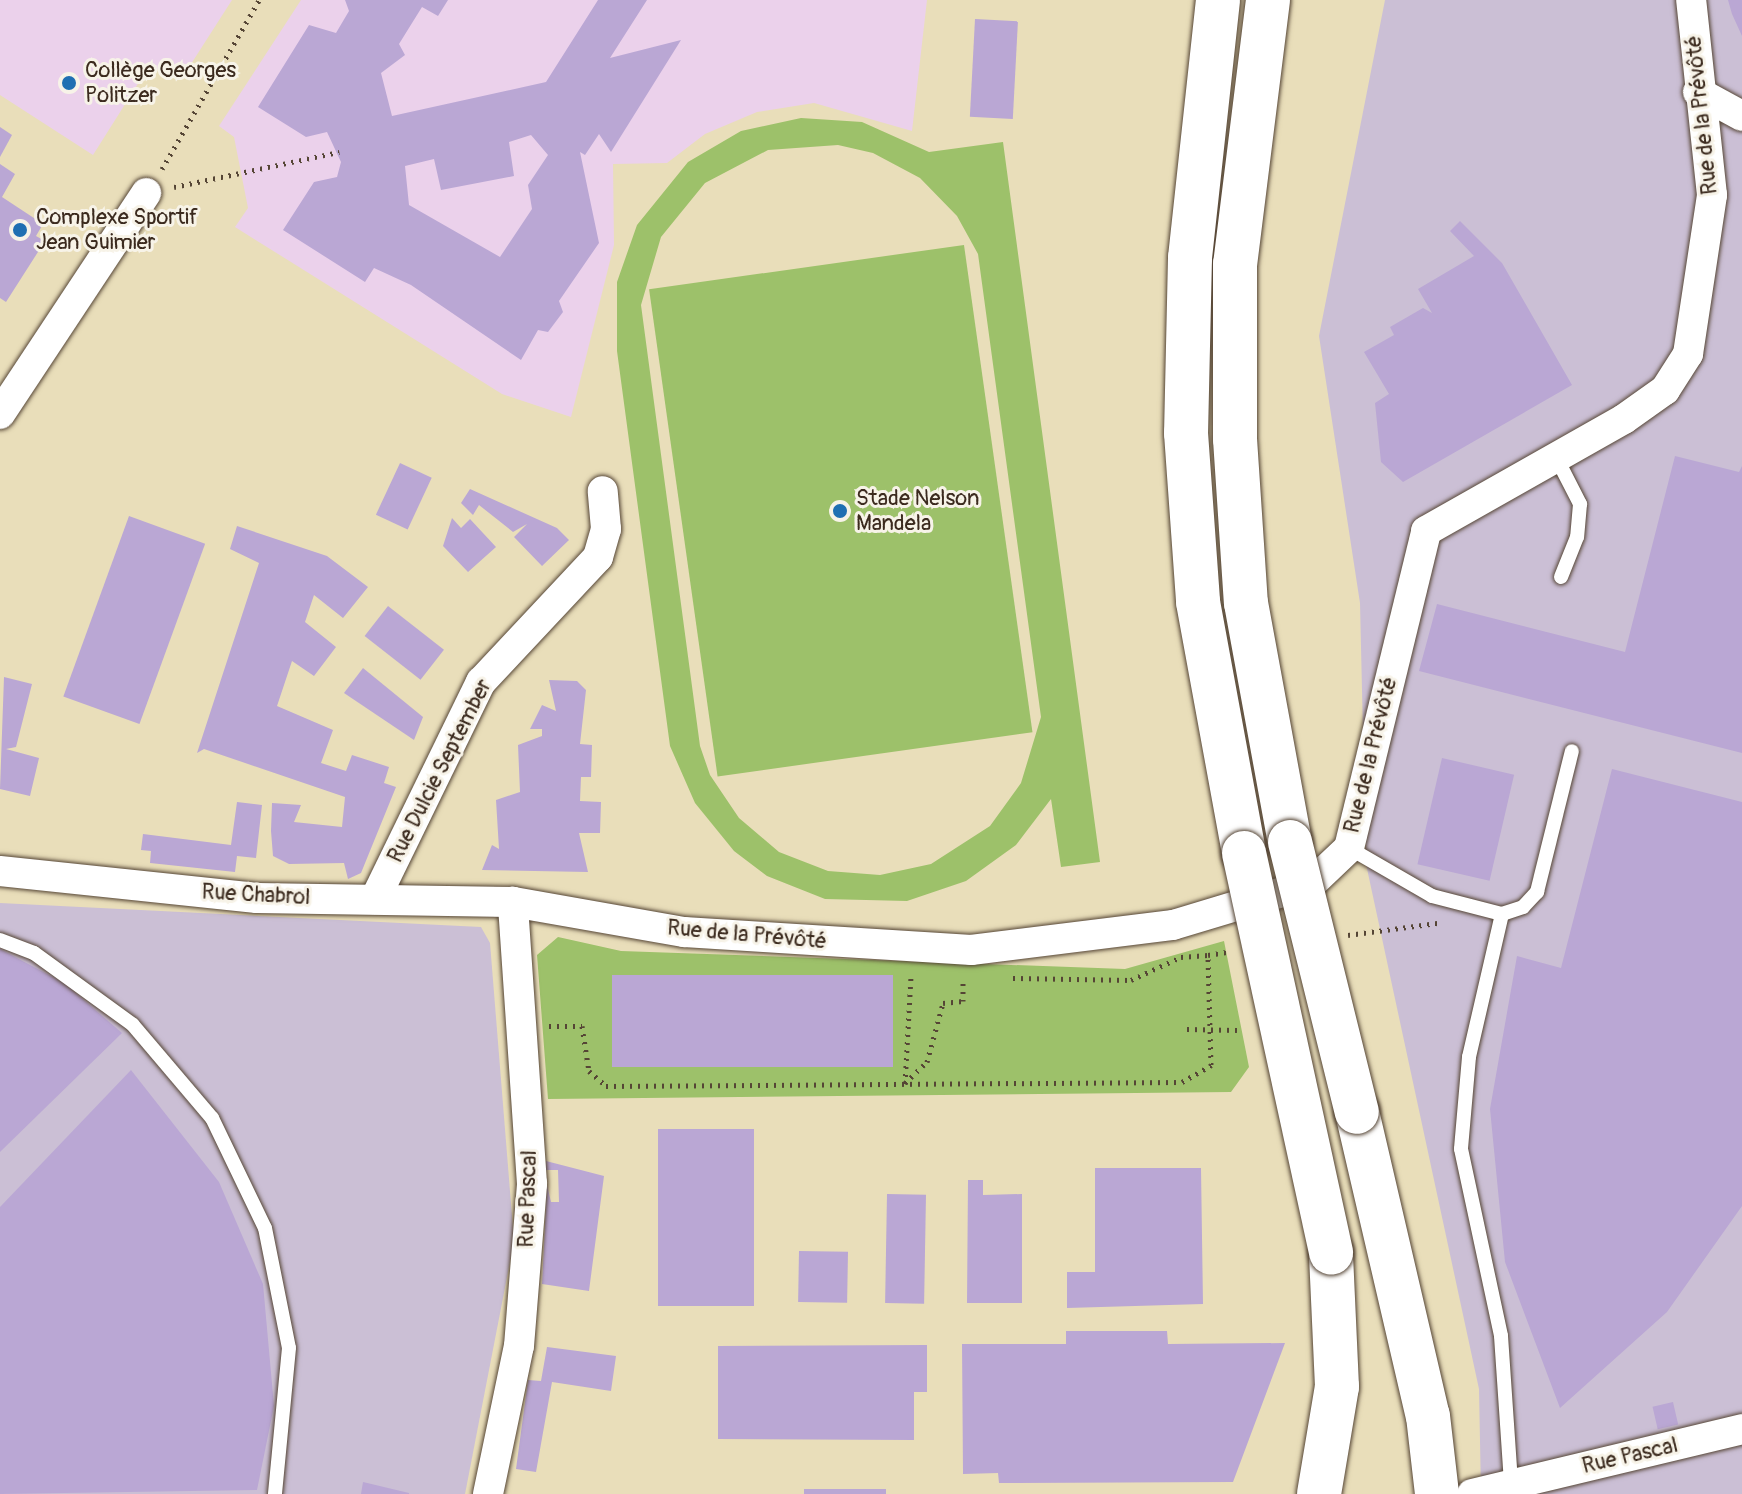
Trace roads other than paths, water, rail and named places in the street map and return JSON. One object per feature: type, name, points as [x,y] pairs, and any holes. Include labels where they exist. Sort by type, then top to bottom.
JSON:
[{"type":"highway","points":[[1218,0],[1190,258],[1186,433],[1198,602],[1244,853],[1331,1253],[1337,1387],[1319,1494]]},
{"type":"highway","points":[[1268,0],[1235,264],[1235,439],[1246,603],[1290,842],[1407,1322],[1437,1494]]},
{"type":"street","name":"Rue de la Prévôté","points":[[513,902],[684,932],[971,950],[1173,925],[1312,883],[1349,848],[1426,531],[1665,390],[1688,354],[1712,195],[1698,92],[1691,0]]},
{"type":"street","points":[[1698,92],[1742,116]]},
{"type":"street","points":[[0,414],[146,193]]},
{"type":"street","name":"Rue Dulcie September","points":[[375,899],[481,682],[598,557],[603,491]]},
{"type":"street","name":"Rue Chabrol","points":[[0,871],[257,898],[513,902]]},
{"type":"street","name":"Rue Pascal","points":[[488,1494],[519,1346],[532,1184],[513,902]]},
{"type":"street","name":"Rue Pascal","points":[[1472,1494],[1742,1429]]},
{"type":"lane","points":[[1556,457],[1580,504],[1577,537],[1561,577]]},
{"type":"lane","points":[[1349,848],[1432,896],[1502,914],[1523,907],[1537,892],[1572,751]]},
{"type":"lane","points":[[1502,914],[1469,1057],[1461,1149],[1501,1336],[1511,1484]]},
{"type":"lane","points":[[0,940],[34,953],[133,1025],[219,1132],[265,1228],[289,1348],[275,1494]]},
{"type":"place","name":"Collège Georges Politzer","points":[[69,83]]},
{"type":"place","name":"Complexe Sportif Jean Guimier","points":[[20,230]]},
{"type":"place","name":"Stade Nelson Mandela","points":[[840,511]]}]
